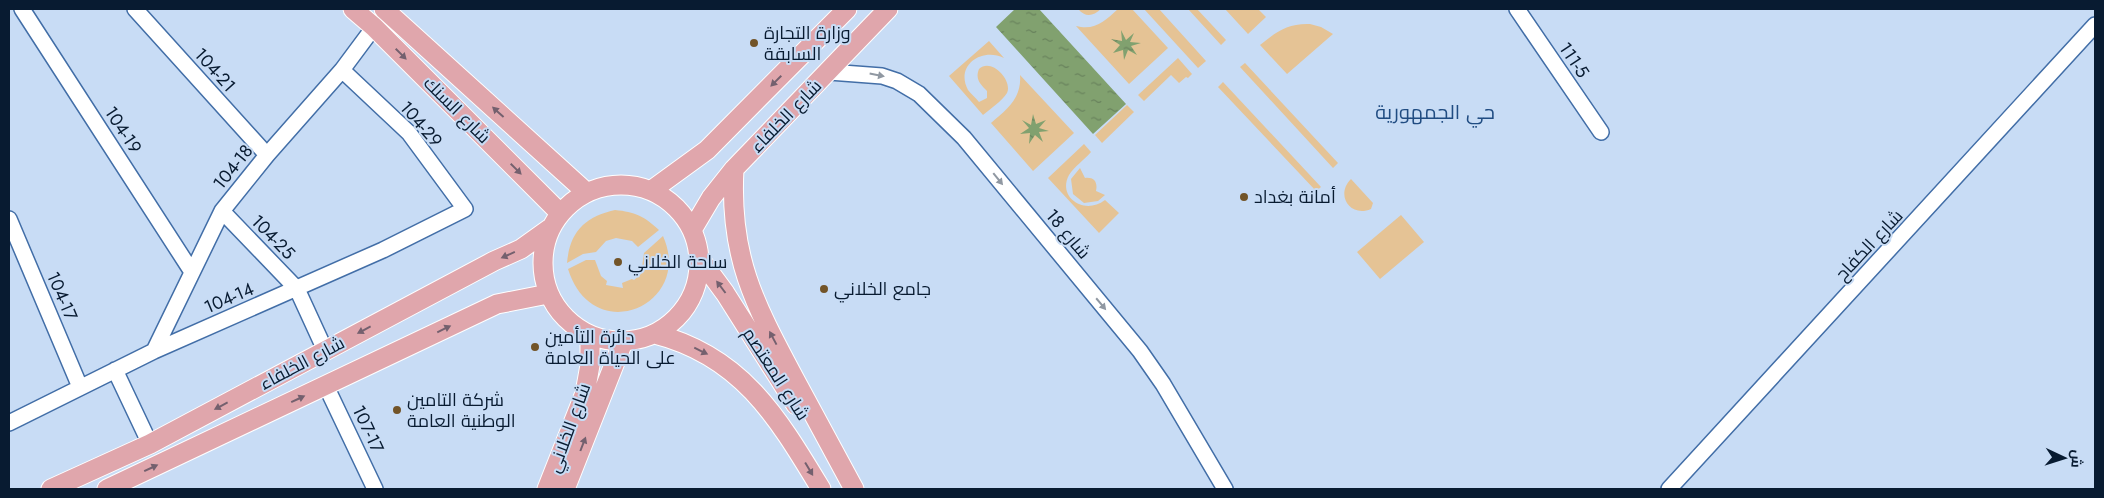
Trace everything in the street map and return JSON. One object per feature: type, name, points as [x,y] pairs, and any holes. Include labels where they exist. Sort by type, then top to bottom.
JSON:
[{"type":"main road","name":"شارع السنك","points":[[353,9],[374,27],[560,213]]},
{"type":"main road","name":"شارع الخلفاء","points":[[652,190],[707,150],[847,9]]},
{"type":"main road","name":"شارع الخلفاء","points":[[692,230],[711,198],[734,169],[888,9]]},
{"type":"main road","name":"شارع السنك","points":[[388,10],[586,192]]},
{"type":"main road","points":[[734,169],[733,204],[735,232],[748,285],[761,316],[853,489]]},
{"type":"main road","points":[[630,184],[652,190],[676,206],[692,230],[700,259],[695,290],[680,316],[655,334],[623,342],[590,336],[565,319],[548,294],[542,273],[543,250],[549,229],[560,213],[586,192],[607,185],[630,184]]},
{"type":"main road","name":"شارع الخلفاء","points":[[51,489],[150,444],[494,261],[521,249],[549,229]]},
{"type":"main road","name":"شارع المعتصم","points":[[700,259],[853,489]]},
{"type":"main road","name":"شارع الخلفاء","points":[[107,489],[498,304],[548,294]]},
{"type":"main road","name":"شارع المعتصم","points":[[655,334],[678,340],[717,359],[753,391],[783,426],[821,489]]},
{"type":"main road","name":"شارع الخلاني","points":[[547,489],[585,393],[590,365],[590,336]]},
{"type":"main road","name":"شارع الخلاني","points":[[565,489],[623,342]]},
{"type":"street","name":"104-19","points":[[22,9],[192,272]]},
{"type":"street","name":"104-21","points":[[135,9],[267,156]]},
{"type":"street","name":"111-5","points":[[1517,9],[1601,132]]},
{"type":"street","name":"شارع الكفاح","points":[[1669,489],[2095,25]]},
{"type":"street","name":"104-18","points":[[154,351],[222,211],[342,70],[374,27]]},
{"type":"street","name":"104-29","points":[[342,70],[409,133],[465,209]]},
{"type":"street","name":"شارع 18","points":[[829,72],[882,76],[897,81],[919,94],[964,138],[1140,351],[1163,384],[1225,489]]},
{"type":"street","name":"104-14","points":[[9,423],[154,351],[383,250],[465,209]]},
{"type":"street","name":"104-25","points":[[222,211],[296,289],[325,350]]},
{"type":"street","name":"104-17","points":[[9,218],[15,250],[80,387]]},
{"type":"street","points":[[115,370],[150,444]]},
{"type":"street","name":"107-17","points":[[326,386],[375,489]]},
{"type":"shaded area","points":[[1078,9],[1101,9],[1087,15]]},
{"type":"shaded area","points":[[1118,9],[1132,9],[1168,48],[1129,84],[1076,26],[1089,27],[1099,24]]},
{"type":"shaded area","points":[[1144,9],[1159,9],[1206,61],[1198,68]]},
{"type":"shaded area","points":[[1188,9],[1197,9],[1226,40],[1221,45]]},
{"type":"shaded area","points":[[1225,9],[1258,9],[1266,17],[1248,34]]},
{"type":"shaded area","points":[[1310,24],[1321,27],[1333,34],[1287,74],[1260,45],[1283,29],[1295,25]]},
{"type":"shaded area","points":[[989,41],[1004,58],[987,55],[972,61],[965,73],[968,90],[979,102],[987,98],[987,91],[978,79],[979,69],[984,66],[995,68],[1000,72],[1007,82],[1008,88],[1007,93],[1002,99],[983,115],[949,76]]},
{"type":"shaded area","points":[[1178,58],[1192,74],[1179,83],[1171,75],[1144,101],[1138,95]]},
{"type":"shaded area","points":[[1245,63],[1338,163],[1333,168],[1240,67]]},
{"type":"shaded area","points":[[1020,75],[1074,133],[1033,171],[991,123],[1008,108],[1016,97],[1019,90]]},
{"type":"shaded area","points":[[1223,82],[1321,187],[1316,191],[1218,87]]},
{"type":"shaded area","points":[[1127,105],[1134,112],[1102,143],[1095,135]]},
{"type":"shaded area","points":[[1084,144],[1091,152],[1069,175],[1066,183],[1067,190],[1070,197],[1081,205],[1089,206],[1105,200],[1119,213],[1099,233],[1048,178]]},
{"type":"shaded area","points":[[1080,168],[1085,178],[1091,178],[1095,181],[1096,191],[1105,195],[1098,201],[1084,203],[1073,194],[1071,179]]},
{"type":"shaded area","points":[[1351,179],[1373,203],[1371,209],[1357,210],[1351,208],[1347,203],[1344,192],[1346,185]]},
{"type":"shaded area","points":[[615,210],[639,216],[649,221],[659,230],[638,247],[632,241],[616,238],[606,241],[596,252],[583,254],[567,263],[572,242],[581,227],[595,217]]},
{"type":"shaded area","points":[[1401,215],[1424,242],[1380,279],[1357,252]]},
{"type":"shaded area","points":[[663,236],[669,261],[665,282],[653,298],[636,308],[617,312],[598,307],[581,293],[568,269],[586,260],[595,260],[601,276],[607,281],[606,285],[623,288],[622,283],[634,280],[641,274],[644,253]]},
{"type":"water","points":[[1015,9],[1039,9],[1126,104],[1093,134],[996,27]]},
{"type":"water","points":[[1121,30],[1126,40],[1134,33],[1130,42],[1141,43],[1131,46],[1137,55],[1128,50],[1124,60],[1123,50],[1113,53],[1120,45],[1111,39],[1122,41]]},
{"type":"water","points":[[1033,114],[1036,124],[1046,120],[1039,128],[1049,131],[1039,132],[1043,142],[1035,135],[1029,144],[1030,133],[1020,134],[1029,128],[1022,120],[1031,125]]},
{"type":"place","name":"وزارة التجارة السابقة","points":[[754,43]]},
{"type":"place","name":"أمانة بغداد","points":[[1244,197]]},
{"type":"place","name":"ساحة الخلاني","points":[[618,262]]},
{"type":"place","name":"جامع الخلاني","points":[[824,289]]},
{"type":"place","name":"دائرة التأمين على الحياة العامة","points":[[535,347]]},
{"type":"place","name":"شركة التامين الوطنية العامة","points":[[397,410]]},
{"type":"district","name":"حي الجمهورية","points":[[1435,112]]}]
